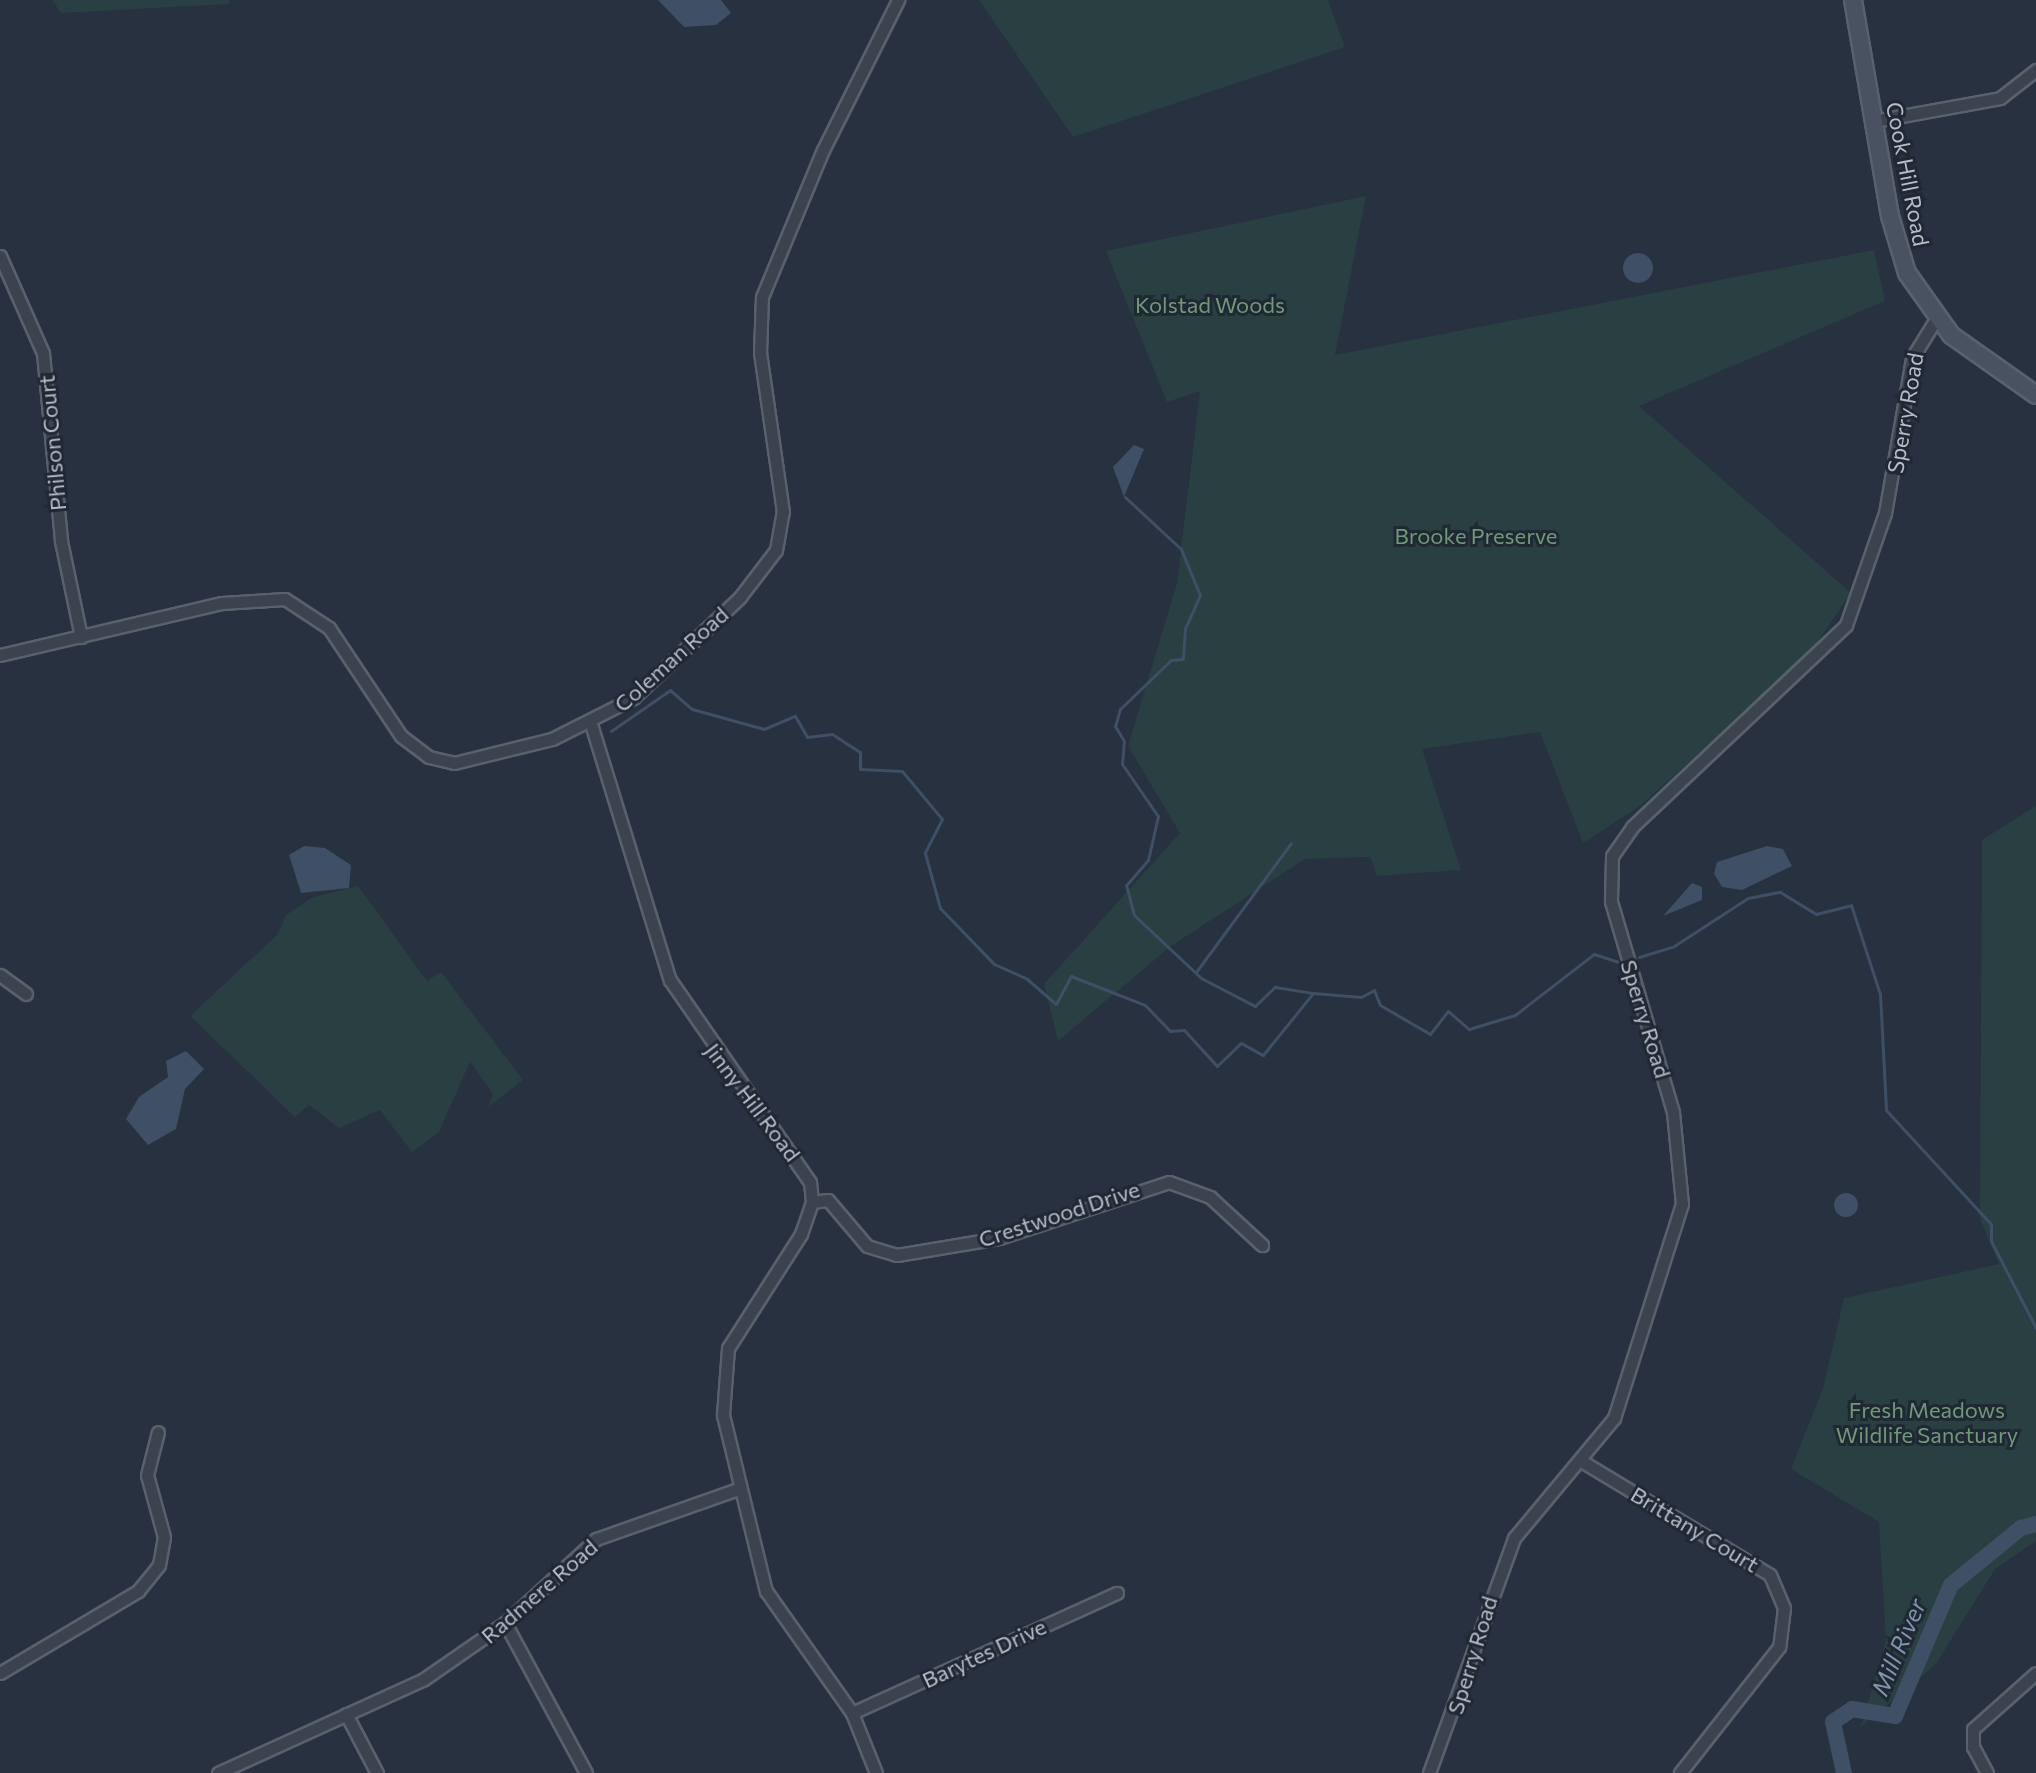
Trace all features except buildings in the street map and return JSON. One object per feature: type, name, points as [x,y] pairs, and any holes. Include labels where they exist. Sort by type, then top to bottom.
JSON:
[{"type":"street","name":"Coleman Road","points":[[0,655],[237,600],[285,599],[329,628],[401,736],[429,757],[490,760],[591,724],[668,668],[776,550],[783,512],[760,353],[762,297],[823,150],[898,0]]},
{"type":"street","name":"Cook Hill Road","points":[[1853,0],[1899,253],[1936,319],[1970,352],[2036,395]]},
{"type":"street","points":[[1874,121],[2000,98],[2018,91],[2036,70]]},
{"type":"street","name":"Philson Court","points":[[0,256],[43,353],[64,565],[81,637]]},
{"type":"street","name":"Sperry Road","points":[[1429,1773],[1504,1558],[1522,1526],[1583,1462],[1628,1384],[1683,1187],[1663,1068],[1611,901],[1612,856],[1632,827],[1846,625],[1885,513],[1912,358],[1936,319]]},
{"type":"street","name":"Jinny Hill Road","points":[[591,724],[670,980],[802,1166],[812,1202]]},
{"type":"street","points":[[0,975],[26,994]]},
{"type":"street","name":"Crestwood Drive","points":[[812,1202],[828,1200],[867,1246],[897,1255],[999,1238],[1169,1182],[1210,1197],[1262,1245]]},
{"type":"street","points":[[812,1202],[726,1356],[721,1397],[738,1489],[776,1613],[852,1713],[876,1773]]},
{"type":"street","points":[[0,1673],[138,1591],[159,1565],[164,1537],[147,1475],[158,1432]]},
{"type":"street","name":"Brittany Court","points":[[1583,1462],[1737,1551],[1770,1575],[1784,1608],[1779,1647],[1680,1773]]},
{"type":"street","name":"Radmere Road","points":[[218,1773],[424,1679],[505,1623],[596,1539],[738,1489]]},
{"type":"street","name":"Barytes Drive","points":[[852,1713],[1117,1593]]},
{"type":"street","points":[[505,1623],[586,1773]]},
{"type":"street","points":[[1987,1773],[1973,1747],[1981,1715],[2036,1673]]},
{"type":"street","points":[[346,1714],[377,1773]]},
{"type":"green space","points":[[52,0],[229,0],[229,4],[61,13]]},
{"type":"green space","points":[[979,0],[1328,0],[1345,47],[1073,137]]},
{"type":"green space","name":"Brooke Preserve","points":[[1366,196],[1335,355],[1874,250],[1885,301],[1639,406],[1851,593],[1810,653],[1640,806],[1583,843],[1540,732],[1422,749],[1461,870],[1377,876],[1370,857],[1305,859],[1171,946],[1058,1041],[1044,984],[1180,833],[1128,746],[1177,583],[1200,391],[1167,402],[1106,251]]},
{"type":"green space","name":"Fresh Meadows Wildlife Sanctuary","points":[[2036,806],[2036,1541],[1995,1569],[1936,1664],[1861,1727],[1886,1640],[1879,1522],[1791,1469],[1823,1389],[1844,1298],[1999,1264],[1980,1219],[1982,840]]},
{"type":"green space","points":[[358,886],[427,981],[441,972],[523,1080],[488,1107],[493,1094],[470,1062],[439,1132],[412,1152],[380,1110],[339,1128],[309,1105],[295,1117],[190,1016],[277,935],[286,915],[313,897]]},
{"type":"water","points":[[658,0],[721,0],[731,13],[716,25],[684,27]]},
{"type":"water","points":[[1638,253],[1649,257],[1653,268],[1649,279],[1638,283],[1627,279],[1623,268],[1627,257]]},
{"type":"water","points":[[1134,445],[1144,449],[1124,497],[1113,467]]},
{"type":"water","points":[[304,846],[325,848],[351,865],[349,888],[301,893],[289,855]]},
{"type":"water","points":[[1767,846],[1783,849],[1792,866],[1742,890],[1722,887],[1714,874],[1717,862]]},
{"type":"water","points":[[1692,883],[1702,887],[1702,900],[1663,916]]},
{"type":"water","points":[[186,1051],[204,1069],[185,1089],[176,1129],[148,1145],[126,1119],[139,1097],[168,1077],[166,1061]]},
{"type":"water","points":[[1846,1193],[1855,1196],[1858,1205],[1855,1214],[1846,1217],[1837,1214],[1834,1205],[1837,1196]]},
{"type":"waterway","points":[[1125,497],[1181,549],[1200,595],[1185,628],[1183,659],[1171,660],[1120,709],[1115,726],[1124,741],[1122,764],[1158,816],[1148,860],[1126,885],[1134,915],[1201,978],[1255,1006],[1275,987],[1311,993]]},
{"type":"waterway","points":[[611,731],[670,690],[692,709],[764,729],[795,716],[807,737],[832,734],[860,752],[860,769],[902,771],[942,819],[925,853],[940,908],[994,964],[1027,979],[1056,1004],[1071,976],[1145,1005],[1170,1031],[1184,1030],[1217,1066],[1241,1043],[1263,1055],[1313,993],[1361,997],[1374,990],[1380,1005],[1430,1034],[1448,1011],[1469,1029],[1515,1015],[1594,954],[1618,962]]},
{"type":"waterway","points":[[1196,972],[1291,843]]},
{"type":"waterway","points":[[1639,957],[1674,946],[1748,898],[1780,892],[1816,914],[1851,905],[1880,994],[1886,1110],[1991,1224],[1991,1241],[2036,1328]]},
{"type":"waterway","name":"Mill River","points":[[1844,1773],[1833,1722],[1852,1709],[1895,1716],[1951,1585],[2021,1528],[2036,1524]]},
{"type":"park label","name":"Kolstad Woods","points":[[1210,305]]}]
